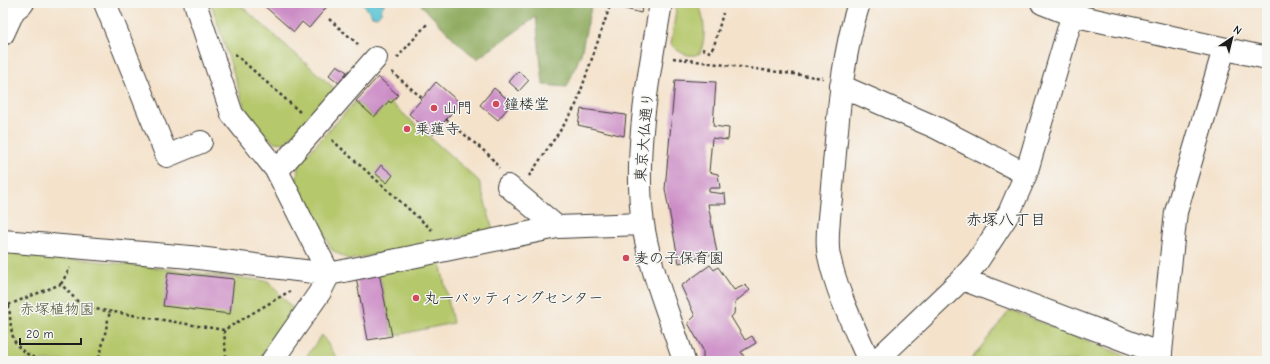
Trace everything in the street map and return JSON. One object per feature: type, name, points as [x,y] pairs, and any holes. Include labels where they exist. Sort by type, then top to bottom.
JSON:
[{"type":"street","points":[[3,34],[14,10],[23,3]]},
{"type":"street","points":[[105,3],[167,156],[202,142]]},
{"type":"street","points":[[195,3],[232,114],[277,171],[329,274]]},
{"type":"street","name":"東京大仏通り","points":[[662,3],[653,55],[640,158],[643,224],[651,261],[684,361]]},
{"type":"street","points":[[859,3],[852,26],[842,84],[829,224],[828,254],[845,306],[869,361]]},
{"type":"street","points":[[1042,3],[1074,9],[1224,49],[1267,58]]},
{"type":"street","points":[[876,361],[962,279],[981,256],[1009,213],[1026,174],[1074,9]]},
{"type":"street","points":[[962,279],[1160,357],[1176,212],[1224,49]]},
{"type":"street","points":[[277,171],[384,61]]},
{"type":"street","points":[[842,84],[937,128],[1026,174]]},
{"type":"street","points":[[513,190],[557,227]]},
{"type":"street","points":[[3,241],[190,257],[329,274],[557,227],[643,224]]},
{"type":"street","points":[[272,361],[320,292],[329,274]]},
{"type":"path","points":[[513,190],[568,119],[576,105],[611,3]]},
{"type":"path","points":[[702,49],[710,52],[714,46],[723,14]]},
{"type":"path","points":[[384,61],[426,24]]},
{"type":"path","points":[[653,55],[842,84]]},
{"type":"path","points":[[446,119],[484,151]]},
{"type":"path","points":[[3,307],[61,284],[83,307],[224,330],[291,290]]},
{"type":"path","points":[[9,305],[12,340],[28,356],[42,361]]},
{"type":"path","points":[[91,361],[100,356],[110,311]]},
{"type":"path","points":[[221,361],[226,357],[224,330]]},
{"type":"path","points":[[100,356],[106,361]]},
{"type":"green space","points":[[211,3],[238,3],[335,89],[285,143],[273,142],[247,115]]},
{"type":"green space","points":[[419,3],[592,3],[581,54],[567,87],[543,85],[536,17],[477,59],[458,43]]},
{"type":"green space","points":[[677,3],[699,3],[703,22],[704,40],[700,53],[696,55],[684,54],[671,44]]},
{"type":"green space","points":[[356,101],[374,117],[389,101],[479,181],[493,230],[349,260],[332,250],[296,183],[299,163]]},
{"type":"green space","name":"赤塚植物園","points":[[3,250],[268,281],[295,311],[257,361],[3,361]]},
{"type":"green space","name":"丸一バッティングセンター","points":[[440,262],[453,323],[392,336],[379,273]]},
{"type":"green space","points":[[1010,310],[1126,356],[1125,361],[970,361]]},
{"type":"green space","points":[[322,335],[339,361],[303,361]]},
{"type":"water","points":[[363,3],[385,3],[381,9],[381,13],[377,17],[372,16]]},
{"type":"building","points":[[254,3],[330,3],[309,28],[302,22],[294,32],[262,4],[259,7]]},
{"type":"building","points":[[614,3],[643,3],[641,13],[614,6]]},
{"type":"building","points":[[337,65],[347,72],[339,83],[329,75]]},
{"type":"building","points":[[518,71],[529,80],[519,91],[509,82]]},
{"type":"building","points":[[378,77],[398,95],[391,103],[389,101],[374,117],[356,101]]},
{"type":"building","points":[[675,80],[716,82],[713,126],[729,128],[728,140],[712,138],[709,172],[718,174],[720,188],[709,188],[709,192],[725,194],[726,204],[708,204],[717,253],[679,263],[665,189]]},
{"type":"building","name":"山門","points":[[436,82],[460,103],[433,135],[409,114]]},
{"type":"building","name":"鐘楼堂","points":[[494,88],[512,103],[498,120],[480,105]]},
{"type":"building","points":[[581,109],[626,115],[624,136],[578,125]]},
{"type":"building","points":[[381,165],[393,175],[387,183],[375,173]]},
{"type":"building","points":[[710,265],[714,270],[718,267],[734,290],[745,285],[750,290],[735,302],[734,314],[731,317],[745,340],[752,336],[756,343],[741,352],[747,361],[703,361],[703,350],[688,323],[695,316],[681,286]]},
{"type":"building","points":[[168,272],[234,279],[230,314],[163,306]]},
{"type":"building","points":[[379,273],[392,336],[368,340],[356,277]]},
{"type":"place","name":"鐘楼堂","points":[[496,104]]},
{"type":"place","name":"山門","points":[[434,108]]},
{"type":"place","name":"乗蓮寺","points":[[407,129]]},
{"type":"place","name":"麦の子保育園","points":[[626,258]]},
{"type":"place","name":"丸一バッティングセンター","points":[[416,298]]},
{"type":"district","name":"赤塚八丁目","points":[[1006,219]]}]
